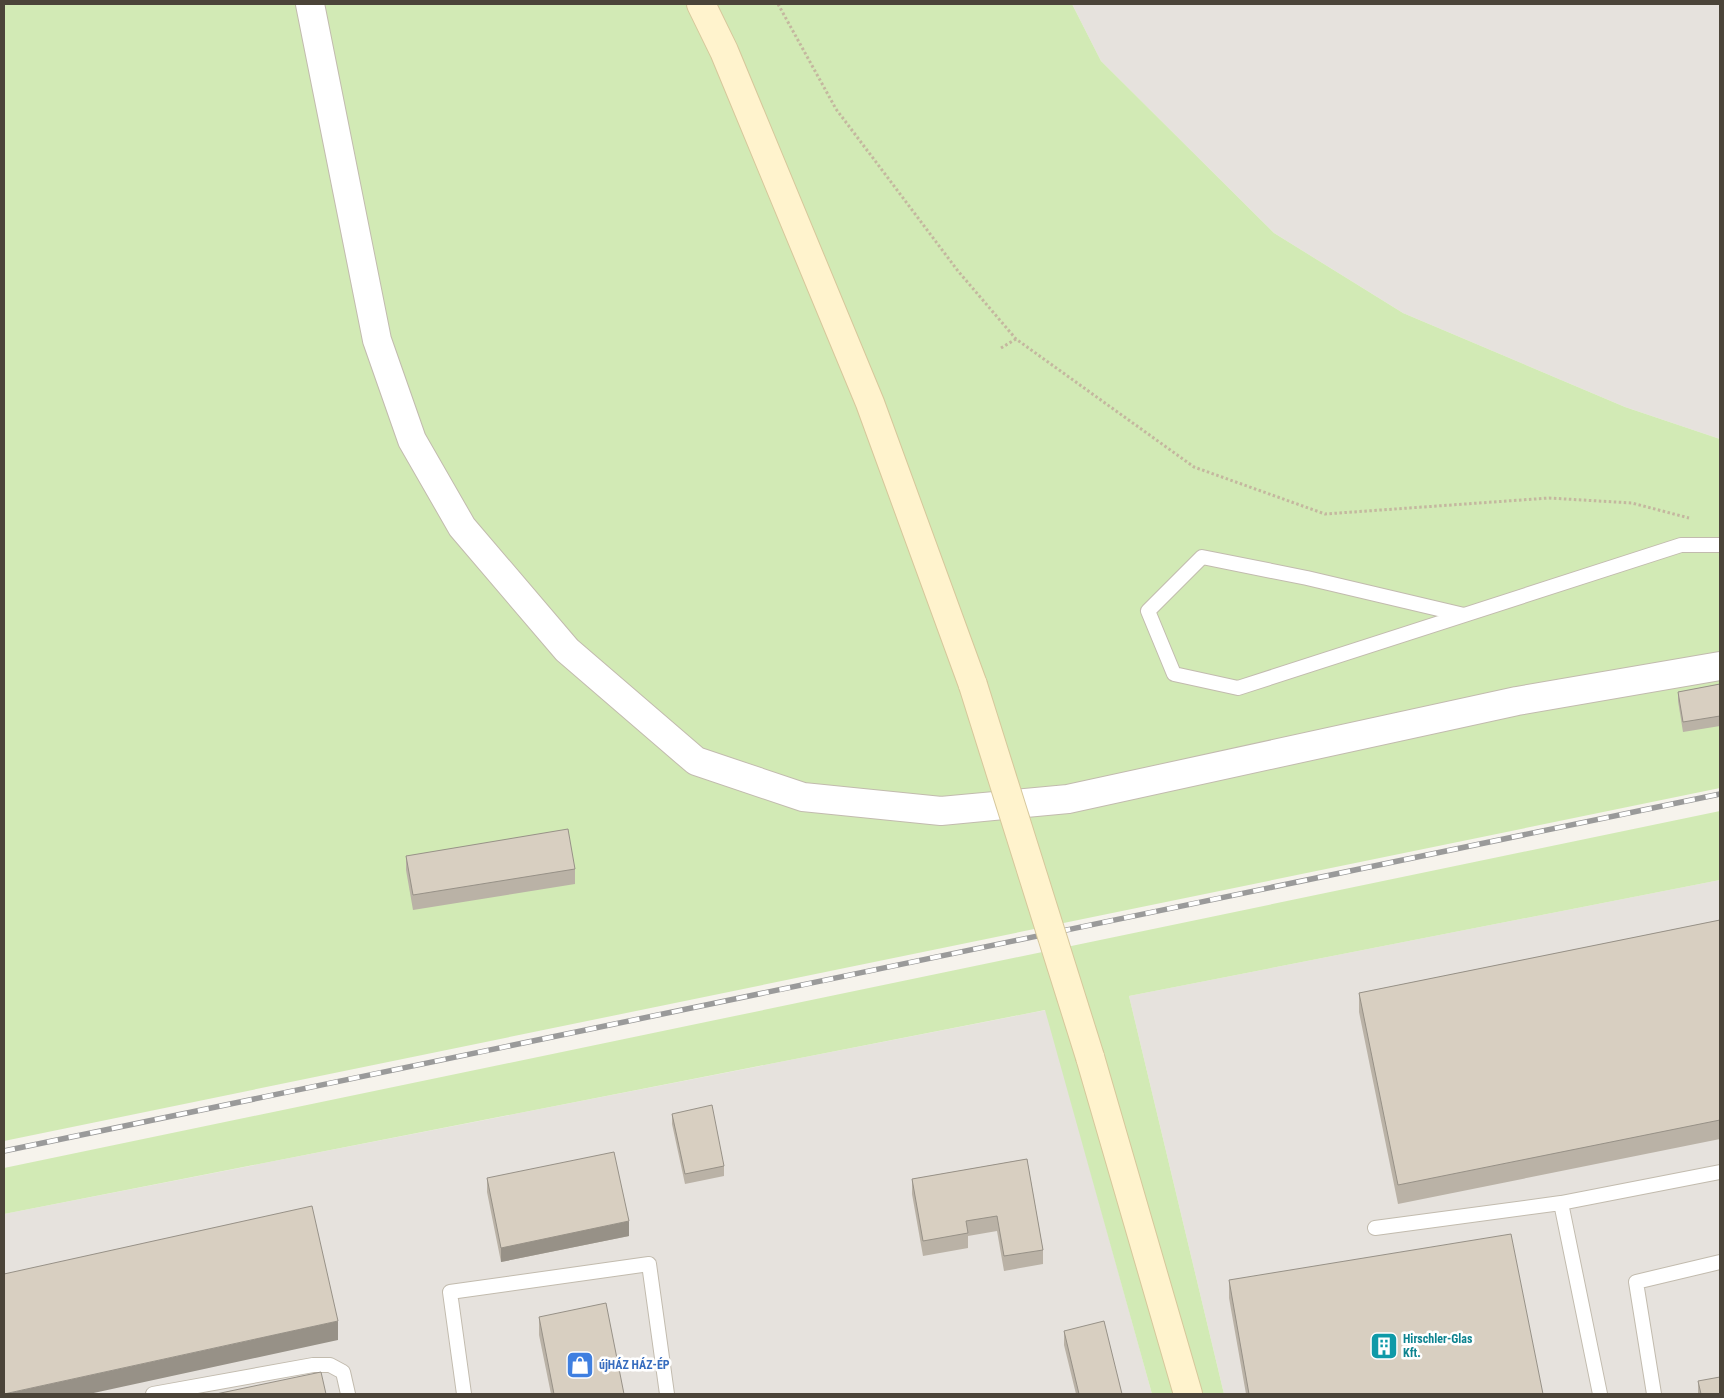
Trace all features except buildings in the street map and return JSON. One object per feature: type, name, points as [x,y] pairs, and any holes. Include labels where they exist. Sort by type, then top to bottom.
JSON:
[{"type":"main road","points":[[702,4],[724,51],[870,404],[974,685],[1090,1057],[1188,1394]]},
{"type":"street","points":[[310,4],[377,340],[412,440],[462,527],[567,650],[696,761],[802,797],[941,810],[1068,799],[1517,702],[1720,666]]},
{"type":"lane","points":[[1464,615],[1306,578],[1202,557],[1148,611],[1174,674],[1238,688],[1681,545],[1720,545]]},
{"type":"lane","points":[[1376,1228],[1561,1203],[1720,1172]]},
{"type":"lane","points":[[1561,1203],[1600,1394]]},
{"type":"lane","points":[[1654,1394],[1636,1282],[1720,1262]]},
{"type":"lane","points":[[464,1394],[450,1292],[650,1264],[667,1394]]},
{"type":"lane","points":[[153,1394],[314,1365],[330,1365],[343,1372],[348,1394]]},
{"type":"path","points":[[778,4],[836,109],[958,271],[1016,339],[1194,467],[1325,514],[1549,498],[1632,503],[1697,521]]},
{"type":"path","points":[[1001,348],[1016,339]]},
{"type":"shaded area","points":[[1072,4],[1720,4],[1720,439],[1625,407],[1403,313],[1274,233],[1101,61]]},
{"type":"shaded area","points":[[1720,880],[1720,1394],[1224,1394],[1129,996]]},
{"type":"shaded area","points":[[1046,1010],[1152,1394],[4,1394],[4,1214]]},
{"type":"green space","points":[[4,4],[1072,4],[1101,61],[1274,233],[1403,313],[1625,407],[1720,439],[1720,788],[4,1141]]},
{"type":"green space","points":[[1720,811],[1720,880],[1129,996],[1224,1394],[1152,1394],[1045,1010],[4,1214],[4,1168]]},
{"type":"railway","points":[[4,1151],[1720,794]]},
{"type":"place","name":"Hirschler-Glas Kft.","points":[[1384,1346]]},
{"type":"place","name":"újHÁZ HÁZ-ÉP","points":[[580,1365]]}]
